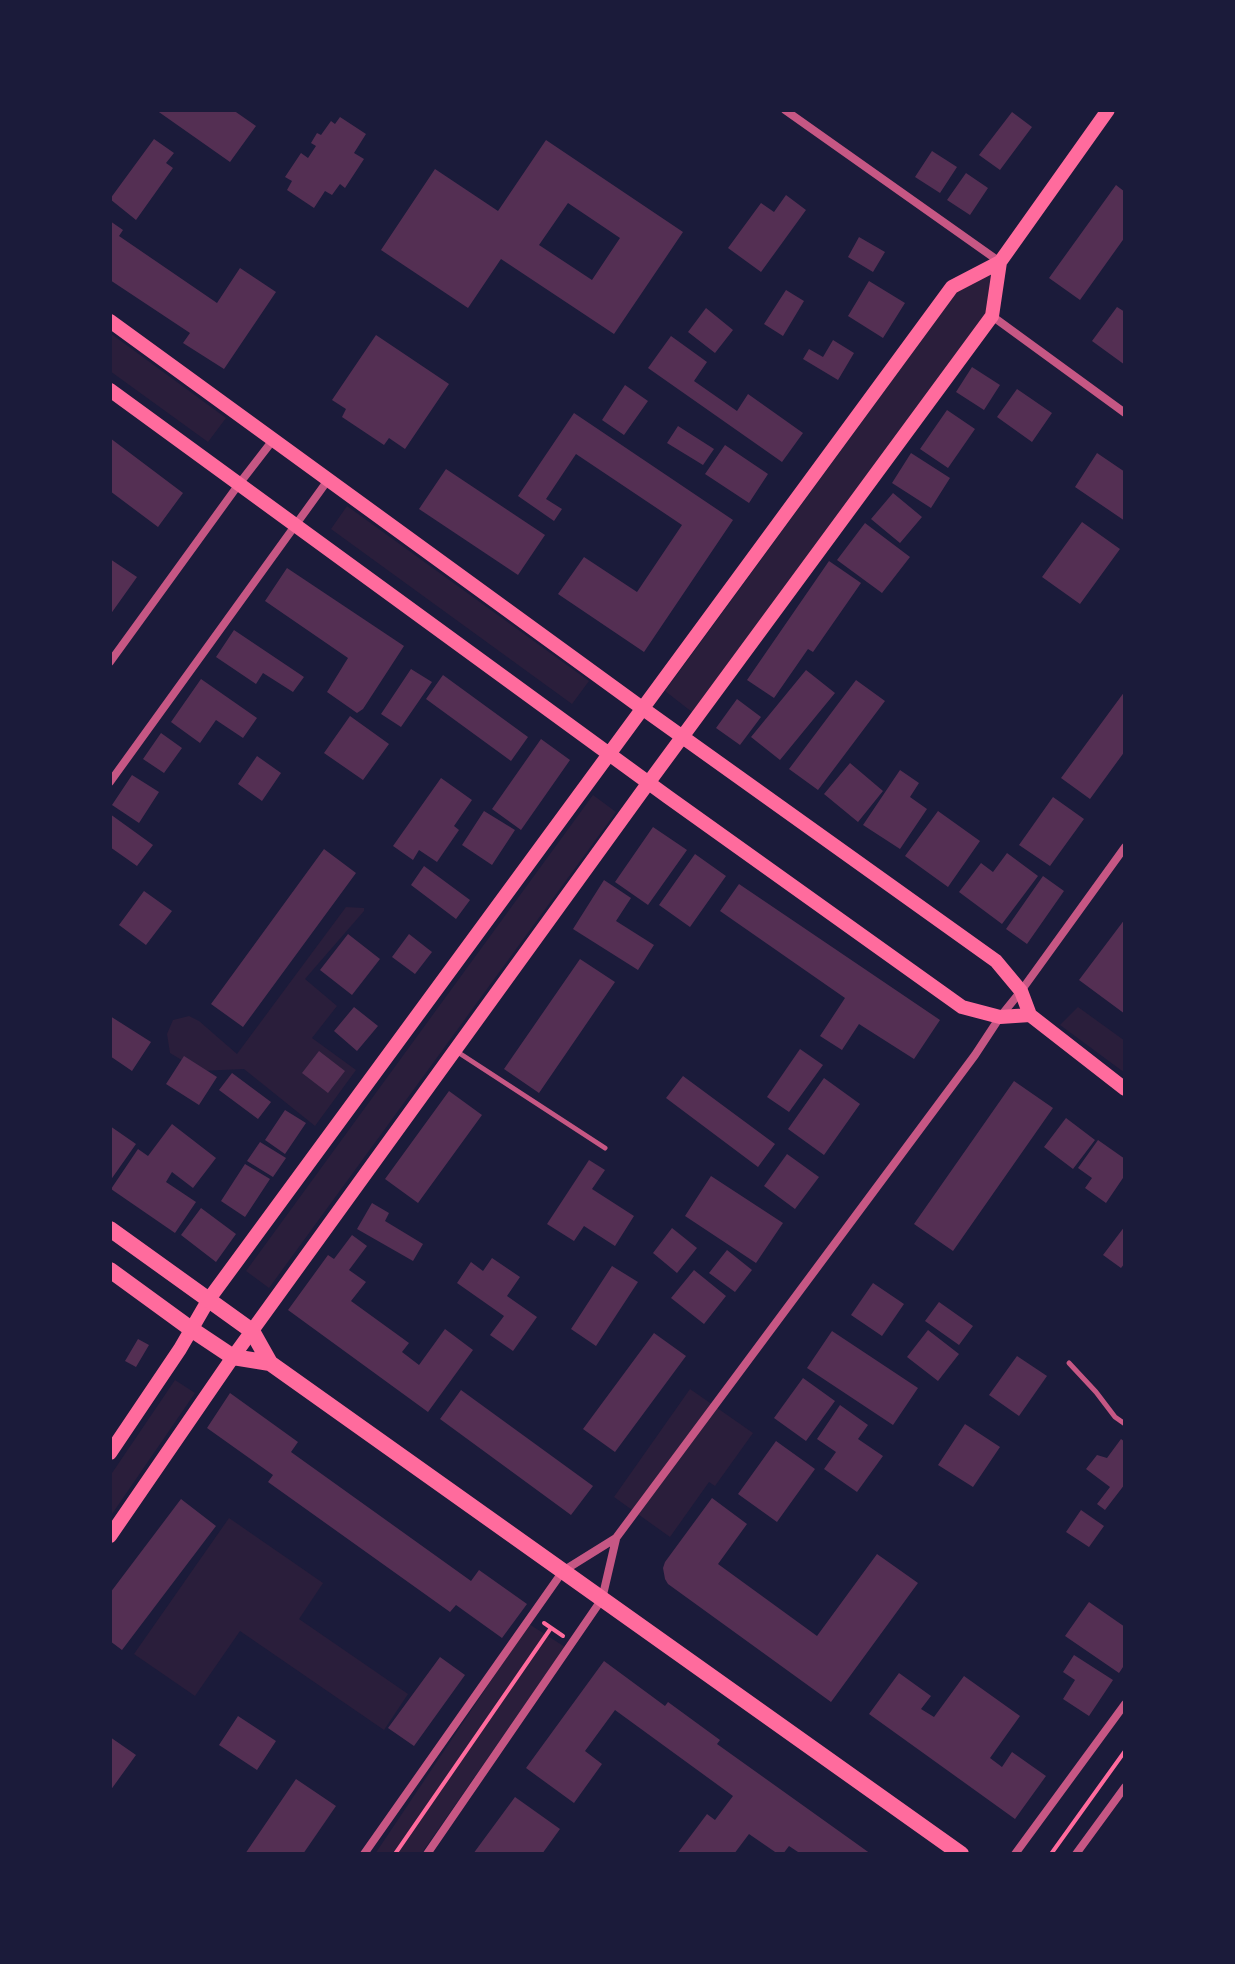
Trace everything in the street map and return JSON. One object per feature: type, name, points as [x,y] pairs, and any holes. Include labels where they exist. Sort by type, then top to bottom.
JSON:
[{"type":"main road","points":[[110,1536],[233,1357],[649,782],[992,316],[1000,262],[1108,110]]},
{"type":"main road","points":[[110,1453],[209,1299],[952,287],[1000,262]]},
{"type":"main road","points":[[110,321],[996,961],[1021,991],[1030,1015],[1125,1089]]},
{"type":"main road","points":[[110,390],[962,1007],[1000,1017],[1030,1015]]},
{"type":"main road","points":[[110,1229],[252,1331],[270,1363],[961,1854]]},
{"type":"main road","points":[[110,1270],[233,1357],[270,1363]]},
{"type":"street","points":[[785,110],[1000,262]]},
{"type":"street","points":[[992,316],[1125,413]]},
{"type":"street","points":[[110,662],[273,440]]},
{"type":"street","points":[[110,782],[328,480]]},
{"type":"street","points":[[364,1854],[563,1571],[616,1538],[1125,847]]},
{"type":"street","points":[[427,1854],[602,1599],[616,1538]]},
{"type":"street","points":[[1015,1854],[1125,1704]]},
{"type":"street","points":[[1076,1854],[1125,1787]]},
{"type":"lane","points":[[456,1051],[605,1148]]},
{"type":"lane","points":[[1069,1363],[1115,1417],[1125,1424]]},
{"type":"path","points":[[532,1615],[571,1642]]},
{"type":"path","points":[[395,1854],[551,1628]]},
{"type":"path","points":[[1051,1854],[1125,1751]]},
{"type":"shaded area","points":[[993,272],[988,315],[692,712],[665,691],[957,292]]},
{"type":"shaded area","points":[[110,333],[226,418],[208,442],[110,371]]},
{"type":"shaded area","points":[[347,506],[589,681],[572,704],[331,529]]},
{"type":"shaded area","points":[[593,795],[616,812],[269,1288],[246,1271]]},
{"type":"shaded area","points":[[346,907],[364,908],[364,911],[305,979],[337,1006],[312,1038],[356,1070],[315,1126],[244,1069],[200,1071],[170,1053],[167,1034],[173,1020],[189,1016],[237,1054]]},
{"type":"shaded area","points":[[1078,1007],[1125,1041],[1125,1073],[1060,1025]]},
{"type":"shaded area","points":[[175,1380],[195,1393],[110,1517],[110,1476]]},
{"type":"shaded area","points":[[690,1389],[753,1433],[715,1486],[709,1482],[670,1537],[614,1497]]},
{"type":"shaded area","points":[[229,1518],[323,1583],[299,1619],[408,1694],[384,1730],[240,1631],[195,1696],[134,1654]]},
{"type":"shaded area","points":[[529,1624],[565,1647],[421,1854],[375,1854]]},
{"type":"building","points":[[156,110],[233,110],[256,126],[230,162]]},
{"type":"building","points":[[1012,112],[1032,127],[1000,170],[979,155]]},
{"type":"building","points":[[340,117],[366,134],[354,153],[364,159],[345,188],[340,184],[332,195],[325,191],[314,208],[287,190],[292,181],[285,177],[301,153],[308,158],[316,146],[311,143],[317,133],[321,135],[331,121],[335,124]]},
{"type":"building","points":[[154,139],[174,153],[166,163],[173,168],[136,220],[110,199]]},
{"type":"building","points":[[546,140],[683,232],[614,334],[501,259],[468,308],[381,250],[435,169],[498,211]],"holes":[[[568,203],[620,238],[592,280],[539,245]]]},
{"type":"building","points":[[932,151],[957,167],[940,193],[915,177]]},
{"type":"building","points":[[966,173],[988,188],[970,215],[947,200]]},
{"type":"building","points":[[1116,185],[1125,192],[1125,237],[1080,300],[1049,278]]},
{"type":"building","points":[[786,195],[806,210],[761,272],[728,248],[761,203],[774,212]]},
{"type":"building","points":[[110,221],[123,230],[119,236],[217,303],[240,268],[276,292],[224,369],[183,343],[190,333],[110,280]]},
{"type":"building","points":[[859,237],[885,252],[873,272],[848,257]]},
{"type":"building","points":[[869,281],[905,303],[883,338],[848,316]]},
{"type":"building","points":[[786,290],[804,301],[783,336],[764,324]]},
{"type":"building","points":[[1117,307],[1125,312],[1125,365],[1092,341]]},
{"type":"building","points":[[706,308],[733,330],[715,353],[688,332]]},
{"type":"building","points":[[376,335],[449,384],[405,449],[389,438],[384,445],[342,417],[346,409],[332,400]]},
{"type":"building","points":[[671,336],[707,362],[694,381],[737,411],[748,394],[803,433],[782,462],[648,368]]},
{"type":"building","points":[[833,340],[854,353],[838,380],[803,359],[809,349],[823,357]]},
{"type":"building","points":[[972,367],[1000,385],[984,410],[956,392]]},
{"type":"building","points":[[625,385],[648,401],[624,435],[602,420]]},
{"type":"building","points":[[1017,389],[1052,413],[1032,442],[997,417]]},
{"type":"building","points":[[947,410],[975,429],[948,468],[920,449]]},
{"type":"building","points":[[574,413],[733,520],[644,652],[558,594],[584,557],[637,592],[682,525],[576,454],[546,499],[562,509],[554,521],[518,496]]},
{"type":"building","points":[[678,426],[714,449],[703,465],[667,443]]},
{"type":"building","points":[[110,438],[183,493],[158,527],[110,491]]},
{"type":"building","points":[[725,445],[768,474],[749,503],[705,474]]},
{"type":"building","points":[[911,453],[950,478],[931,508],[892,483]]},
{"type":"building","points":[[1097,453],[1125,472],[1125,521],[1075,487]]},
{"type":"building","points":[[446,469],[545,535],[518,575],[419,509]]},
{"type":"building","points":[[893,493],[922,517],[900,543],[871,519]]},
{"type":"building","points":[[1082,522],[1120,549],[1080,604],[1042,577]]},
{"type":"building","points":[[865,523],[910,557],[882,593],[837,560]]},
{"type":"building","points":[[110,559],[137,577],[110,615]]},
{"type":"building","points":[[829,561],[861,583],[813,652],[808,649],[774,698],[747,680]]},
{"type":"building","points":[[287,568],[404,646],[363,709],[357,713],[327,692],[348,658],[265,601]]},
{"type":"building","points":[[234,630],[304,677],[293,692],[263,673],[256,684],[216,657]]},
{"type":"building","points":[[411,669],[432,682],[401,727],[381,714]]},
{"type":"building","points":[[806,670],[835,693],[780,760],[751,737]]},
{"type":"building","points":[[443,675],[528,737],[511,761],[426,699]]},
{"type":"building","points":[[201,679],[257,718],[243,738],[216,720],[200,743],[171,722]]},
{"type":"building","points":[[856,680],[885,701],[818,790],[789,769]]},
{"type":"building","points":[[1125,691],[1125,751],[1090,799],[1061,778]]},
{"type":"building","points":[[737,699],[761,717],[740,745],[716,728]]},
{"type":"building","points":[[350,716],[389,744],[363,780],[324,753]]},
{"type":"building","points":[[161,733],[182,748],[164,773],[143,759]]},
{"type":"building","points":[[541,739],[570,760],[521,830],[492,809]]},
{"type":"building","points":[[257,756],[281,773],[262,801],[238,784]]},
{"type":"building","points":[[850,763],[883,791],[858,822],[824,794]]},
{"type":"building","points":[[900,770],[919,783],[910,797],[927,809],[900,849],[863,825]]},
{"type":"building","points":[[132,775],[159,792],[139,823],[112,805]]},
{"type":"building","points":[[441,778],[472,800],[454,826],[459,830],[437,862],[419,850],[413,860],[393,846]]},
{"type":"building","points":[[1053,797],[1084,819],[1050,866],[1019,845]]},
{"type":"building","points":[[484,811],[515,830],[492,865],[462,845]]},
{"type":"building","points":[[938,811],[980,841],[948,887],[905,856]]},
{"type":"building","points":[[110,814],[153,845],[137,866],[110,847]]},
{"type":"building","points":[[653,827],[687,850],[648,905],[615,882]]},
{"type":"building","points":[[324,849],[356,873],[243,1027],[211,1004]]},
{"type":"building","points":[[1007,853],[1038,876],[1002,924],[959,892],[981,863],[993,872]]},
{"type":"building","points":[[695,854],[726,876],[690,927],[659,905]]},
{"type":"building","points":[[424,866],[470,900],[456,919],[411,885]]},
{"type":"building","points":[[1043,876],[1064,891],[1027,944],[1006,929]]},
{"type":"building","points":[[604,880],[631,898],[616,921],[654,945],[638,970],[573,929]]},
{"type":"building","points":[[739,884],[940,1020],[914,1059],[859,1024],[842,1050],[820,1036],[845,998],[720,911]]},
{"type":"building","points":[[144,891],[172,911],[146,945],[119,925]]},
{"type":"building","points":[[1125,919],[1125,1014],[1079,980]]},
{"type":"building","points":[[348,934],[380,959],[352,995],[320,970]]},
{"type":"building","points":[[409,934],[432,952],[415,974],[392,957]]},
{"type":"building","points":[[580,959],[615,982],[539,1093],[504,1069]]},
{"type":"building","points":[[354,1007],[378,1026],[357,1051],[334,1031]]},
{"type":"building","points":[[110,1016],[151,1042],[132,1071],[110,1056]]},
{"type":"building","points":[[800,1049],[823,1065],[789,1112],[767,1097]]},
{"type":"building","points":[[319,1051],[345,1071],[328,1093],[302,1073]]},
{"type":"building","points":[[184,1056],[217,1077],[199,1105],[166,1084]]},
{"type":"building","points":[[232,1073],[271,1102],[258,1119],[219,1090]]},
{"type":"building","points":[[683,1076],[775,1144],[758,1167],[666,1098]]},
{"type":"building","points":[[824,1078],[860,1104],[824,1155],[788,1129]]},
{"type":"building","points":[[1014,1081],[1053,1108],[953,1251],[914,1224]]},
{"type":"building","points":[[449,1091],[482,1115],[418,1203],[385,1179]]},
{"type":"building","points":[[285,1110],[306,1123],[285,1154],[265,1140]]},
{"type":"building","points":[[1066,1118],[1095,1140],[1073,1169],[1044,1147]]},
{"type":"building","points":[[172,1124],[216,1158],[193,1188],[172,1172],[166,1182],[196,1202],[175,1233],[111,1189],[138,1149],[148,1156]]},
{"type":"building","points":[[110,1126],[136,1144],[110,1181]]},
{"type":"building","points":[[1098,1140],[1125,1159],[1125,1175],[1106,1203],[1085,1188],[1092,1178],[1078,1168]]},
{"type":"building","points":[[260,1142],[286,1158],[273,1177],[247,1161]]},
{"type":"building","points":[[787,1154],[819,1177],[795,1209],[764,1186]]},
{"type":"building","points":[[589,1160],[605,1170],[592,1189],[634,1216],[615,1246],[584,1226],[574,1241],[547,1224]]},
{"type":"building","points":[[245,1164],[270,1179],[245,1217],[221,1201]]},
{"type":"building","points":[[711,1176],[783,1223],[756,1263],[685,1216]]},
{"type":"building","points":[[372,1203],[389,1213],[385,1221],[423,1244],[413,1261],[357,1229]]},
{"type":"building","points":[[201,1208],[236,1234],[216,1262],[181,1235]]},
{"type":"building","points":[[1125,1226],[1125,1263],[1121,1268],[1103,1255]]},
{"type":"building","points":[[672,1228],[697,1248],[677,1273],[653,1253]]},
{"type":"building","points":[[352,1235],[367,1246],[349,1270],[366,1282],[351,1301],[409,1343],[402,1352],[419,1365],[445,1329],[473,1350],[428,1412],[288,1310],[328,1255],[334,1259]]},
{"type":"building","points":[[727,1250],[752,1270],[735,1292],[709,1273]]},
{"type":"building","points":[[492,1258],[520,1277],[507,1296],[537,1317],[513,1351],[490,1335],[504,1316],[457,1283],[471,1262],[483,1271]]},
{"type":"building","points":[[612,1266],[638,1282],[596,1346],[571,1329]]},
{"type":"building","points":[[694,1270],[726,1296],[704,1324],[671,1298]]},
{"type":"building","points":[[873,1283],[904,1304],[882,1336],[851,1315]]},
{"type":"building","points":[[939,1302],[973,1326],[959,1345],[925,1321]]},
{"type":"building","points":[[928,1330],[959,1354],[938,1381],[907,1357]]},
{"type":"building","points":[[832,1331],[918,1388],[893,1425],[807,1368]]},
{"type":"building","points":[[654,1333],[686,1356],[615,1452],[583,1429]]},
{"type":"building","points":[[138,1339],[149,1345],[136,1367],[125,1361]]},
{"type":"building","points":[[1017,1356],[1047,1376],[1019,1416],[989,1395]]},
{"type":"building","points":[[803,1378],[835,1401],[806,1441],[774,1418]]},
{"type":"building","points":[[461,1390],[593,1486],[571,1515],[440,1419]]},
{"type":"building","points":[[230,1393],[298,1442],[291,1452],[471,1581],[479,1570],[527,1604],[502,1638],[456,1605],[450,1612],[268,1482],[273,1475],[207,1428]]},
{"type":"building","points":[[840,1405],[868,1425],[858,1439],[883,1456],[857,1492],[824,1469],[836,1452],[817,1439]]},
{"type":"building","points":[[965,1424],[1000,1447],[973,1487],[938,1465]]},
{"type":"building","points":[[1121,1439],[1125,1442],[1125,1484],[1105,1510],[1097,1504],[1110,1487],[1086,1469],[1097,1455],[1107,1458]]},
{"type":"building","points":[[776,1441],[815,1469],[777,1522],[738,1494]]},
{"type":"building","points":[[712,1498],[747,1524],[718,1564],[817,1636],[877,1554],[918,1583],[831,1702],[665,1579],[665,1562]]},
{"type":"building","points":[[181,1499],[216,1526],[122,1650],[110,1641],[110,1593]]},
{"type":"building","points":[[1081,1510],[1104,1526],[1089,1547],[1066,1532]]},
{"type":"building","points":[[1089,1602],[1125,1627],[1125,1664],[1119,1673],[1065,1636]]},
{"type":"building","points":[[1074,1655],[1113,1680],[1089,1716],[1063,1699],[1075,1680],[1063,1672]]},
{"type":"building","points":[[440,1657],[465,1675],[414,1746],[388,1728]]},
{"type":"building","points":[[604,1661],[665,1706],[668,1702],[720,1740],[717,1744],[871,1854],[801,1854],[789,1846],[783,1854],[778,1854],[749,1834],[734,1854],[677,1854],[707,1814],[715,1820],[733,1796],[615,1710],[585,1751],[602,1764],[574,1803],[526,1768]]},
{"type":"building","points":[[899,1673],[931,1696],[921,1709],[934,1717],[964,1676],[1020,1716],[990,1758],[1002,1767],[1012,1752],[1046,1776],[1015,1819],[869,1714]]},
{"type":"building","points":[[238,1716],[276,1741],[257,1770],[219,1745]]},
{"type":"building","points":[[110,1737],[136,1755],[110,1791]]},
{"type":"building","points":[[296,1779],[336,1806],[303,1854],[245,1854]]},
{"type":"building","points":[[515,1797],[560,1829],[542,1854],[473,1854]]}]
